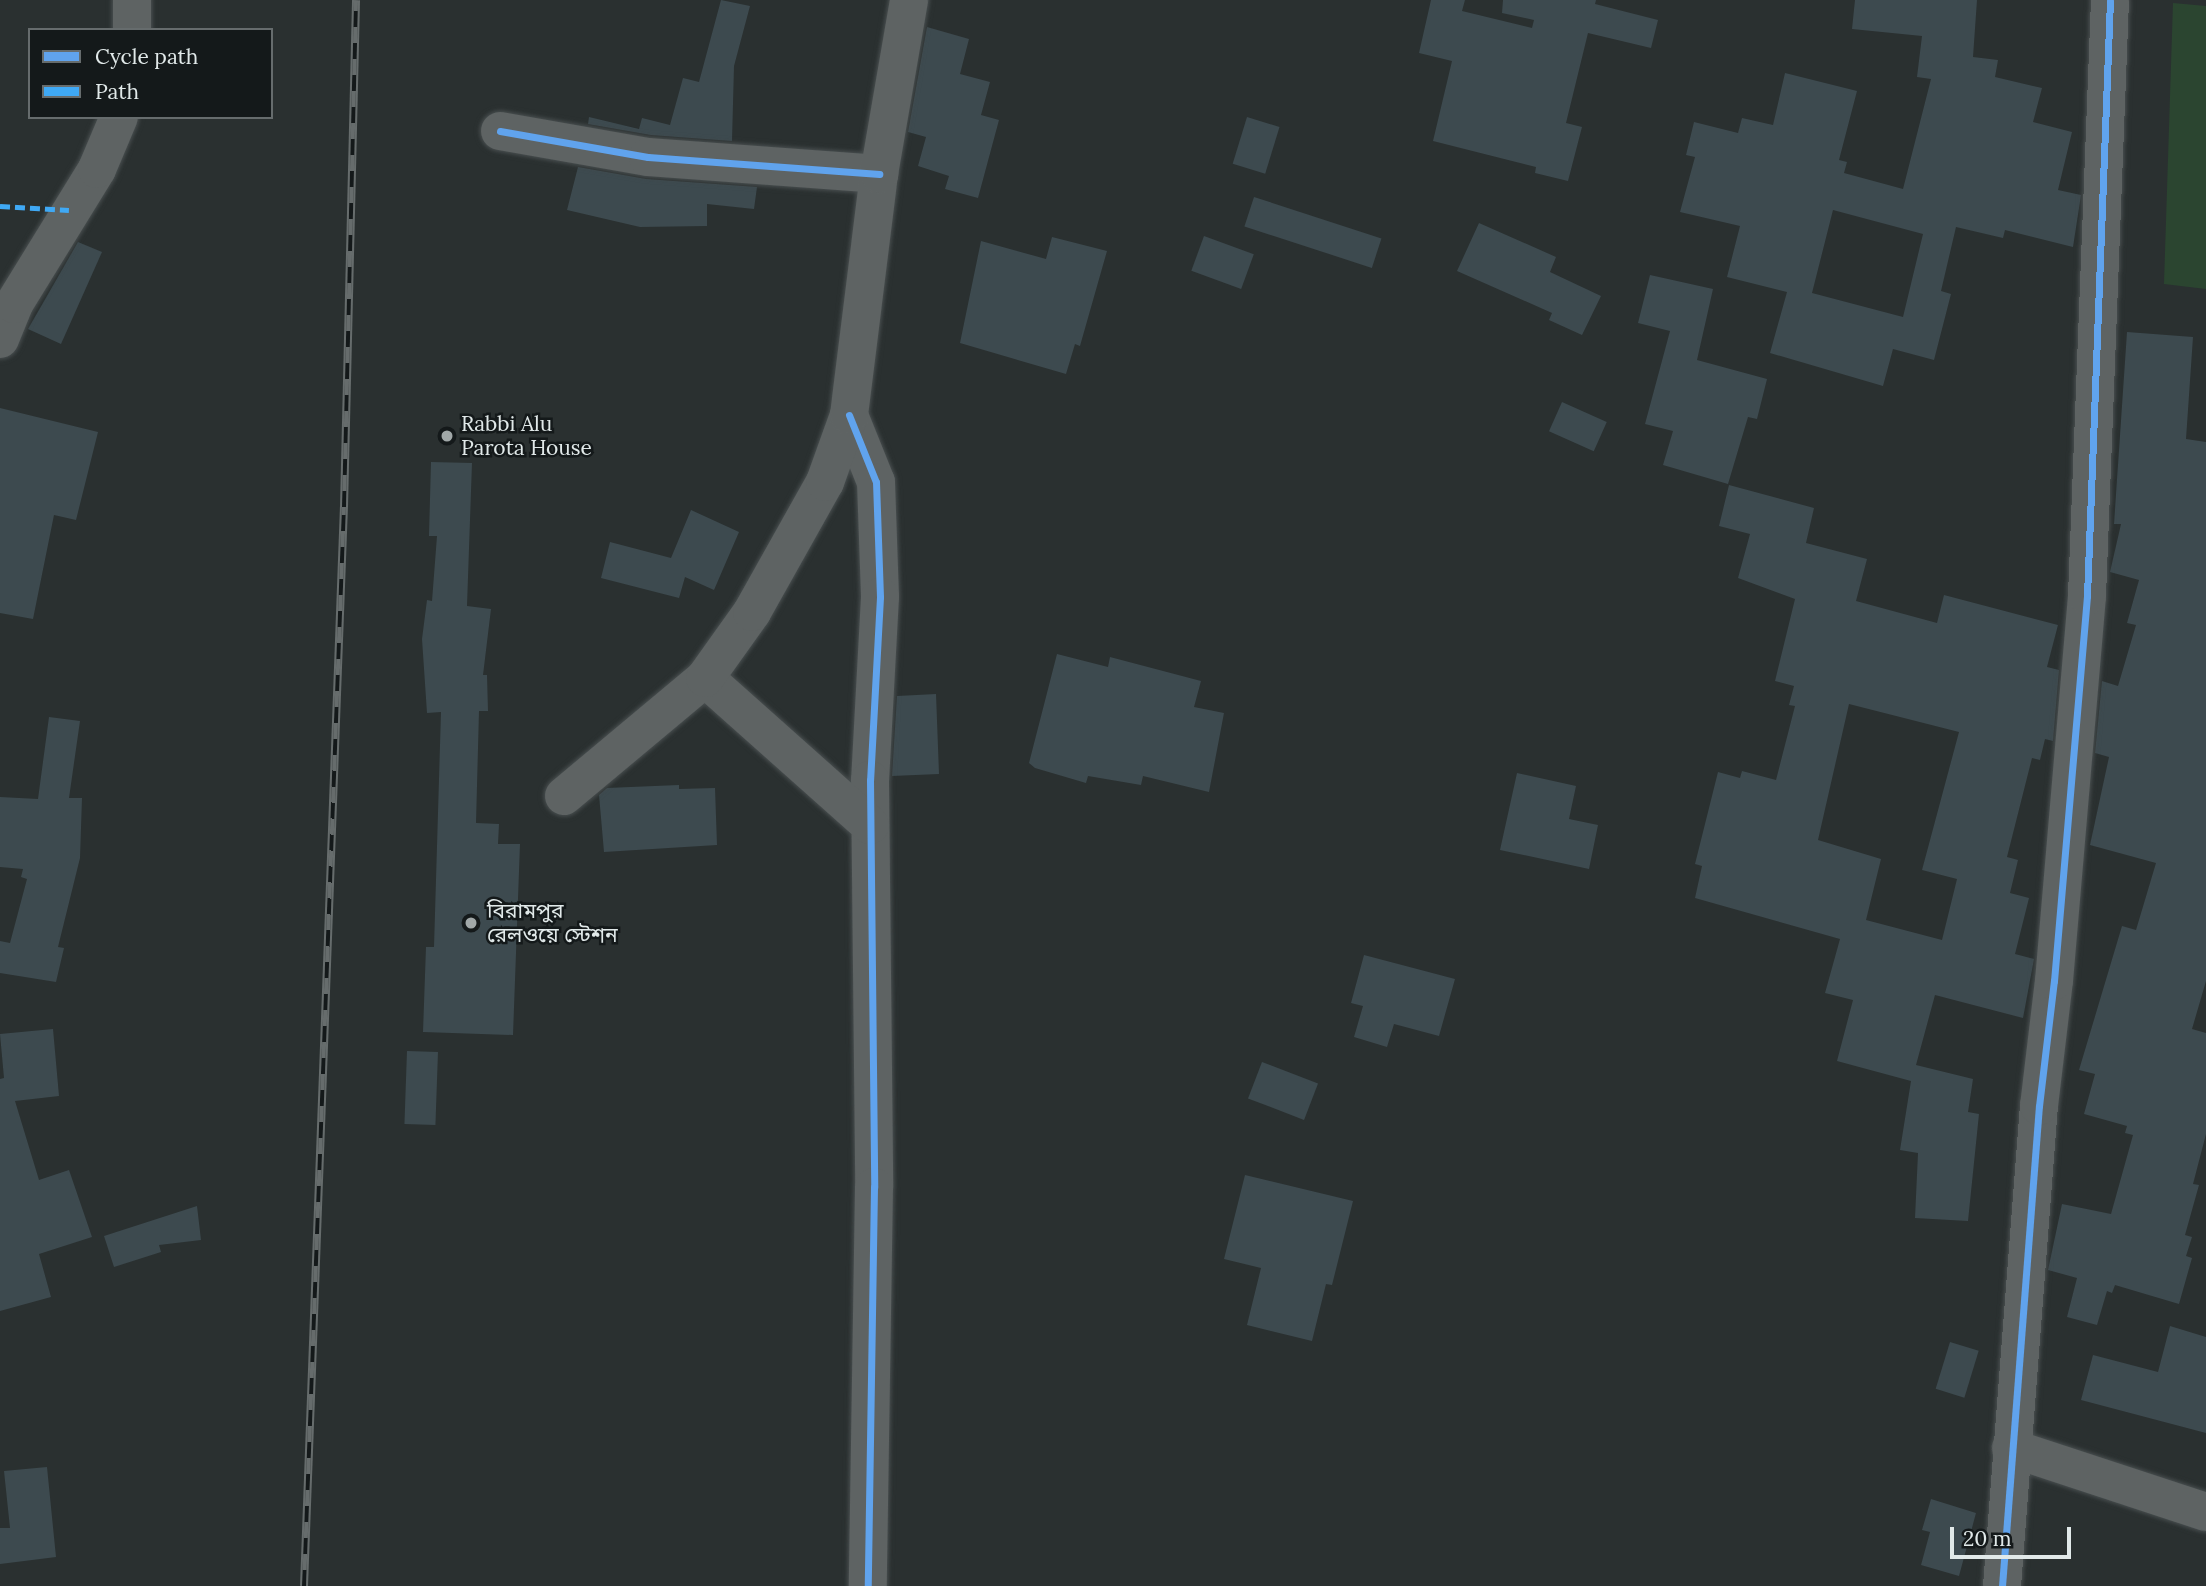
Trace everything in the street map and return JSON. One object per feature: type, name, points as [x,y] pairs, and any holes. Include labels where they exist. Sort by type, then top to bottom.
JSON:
[{"type":"street","points":[[132,0],[132,28]]},
{"type":"street","points":[[564,796],[705,678],[752,612],[825,482],[849,415],[879,174],[909,0]]},
{"type":"street","points":[[2002,1586],[2011,1448],[2087,596],[2110,0]]},
{"type":"street","points":[[0,339],[14,304],[97,169],[118,119]]},
{"type":"street","points":[[500,131],[648,157],[879,174]]},
{"type":"street","points":[[849,415],[876,482],[880,597],[870,825],[874,1187],[868,1586]]},
{"type":"street","points":[[705,678],[870,825]]},
{"type":"street","points":[[2011,1448],[2206,1512]]},
{"type":"green space","points":[[2173,3],[2206,6],[2206,289],[2164,284]]},
{"type":"building","points":[[721,0],[750,6],[734,66],[732,141],[651,135],[588,124],[589,117],[639,129],[642,118],[670,125],[683,78],[699,82]]},
{"type":"building","points":[[1431,0],[1465,0],[1462,11],[1532,28],[1534,20],[1502,13],[1503,0],[1596,0],[1595,4],[1658,20],[1651,48],[1588,33],[1566,123],[1582,127],[1568,181],[1535,173],[1536,167],[1433,141],[1452,61],[1419,53]]},
{"type":"building","points":[[1855,0],[1977,0],[1973,57],[1998,60],[1995,77],[2042,88],[2033,122],[2072,132],[2058,190],[2081,195],[2073,247],[2005,230],[2003,238],[1956,227],[1941,291],[1951,294],[1934,360],[1893,349],[1883,386],[1770,353],[1787,292],[1727,277],[1740,226],[1680,212],[1695,157],[1686,155],[1694,122],[1738,133],[1742,118],[1773,125],[1785,73],[1857,91],[1839,160],[1847,162],[1844,173],[1903,189],[1931,79],[1917,77],[1922,36],[1852,29]],"holes":[[[1833,210],[1923,234],[1903,317],[1812,293]]]},
{"type":"building","points":[[927,27],[969,39],[960,74],[990,82],[981,115],[999,120],[978,198],[945,189],[949,176],[918,166],[926,137],[908,132]]},
{"type":"building","points":[[1247,117],[1280,127],[1265,174],[1233,164]]},
{"type":"building","points":[[578,167],[646,179],[757,187],[754,209],[707,204],[707,226],[640,227],[567,210]]},
{"type":"building","points":[[1254,197],[1381,238],[1372,268],[1244,226]]},
{"type":"building","points":[[1479,223],[1556,257],[1550,272],[1601,296],[1582,335],[1549,320],[1552,313],[1457,271]]},
{"type":"building","points":[[1204,236],[1254,254],[1241,289],[1191,271]]},
{"type":"building","points":[[1052,237],[1107,251],[1080,346],[1075,344],[1066,374],[960,343],[981,241],[1046,259]]},
{"type":"building","points":[[78,242],[102,252],[61,344],[28,329]]},
{"type":"building","points":[[1650,275],[1713,289],[1697,360],[1767,379],[1757,419],[1748,417],[1728,484],[1663,465],[1673,431],[1645,424],[1670,331],[1638,323]]},
{"type":"building","points":[[2127,332],[2193,337],[2186,439],[2206,442],[2206,981],[2192,1029],[2206,1033],[2206,1134],[2193,1184],[2199,1185],[2185,1235],[2192,1237],[2186,1256],[2192,1258],[2179,1304],[2115,1285],[2112,1293],[2107,1291],[2097,1325],[2067,1317],[2077,1278],[2048,1270],[2062,1204],[2111,1214],[2133,1135],[2125,1133],[2127,1126],[2084,1114],[2095,1074],[2079,1070],[2122,926],[2136,930],[2156,863],[2090,845],[2109,757],[2095,753],[2102,681],[2118,686],[2136,625],[2127,623],[2139,580],[2110,572],[2121,524],[2114,524]]},
{"type":"building","points":[[1562,402],[1607,422],[1594,451],[1549,431]]},
{"type":"building","points":[[0,408],[98,432],[76,520],[54,515],[33,619],[0,613]]},
{"type":"building","points":[[431,462],[472,463],[467,606],[491,609],[483,675],[487,675],[488,711],[479,711],[476,823],[499,824],[498,844],[520,844],[513,1035],[423,1032],[426,947],[434,947],[441,712],[427,713],[422,639],[427,600],[432,601],[437,536],[429,536]]},
{"type":"building","points":[[1729,485],[1814,508],[1806,543],[1867,559],[1856,601],[1937,623],[1944,595],[2058,625],[2047,667],[2059,670],[2053,741],[2045,739],[2040,760],[2032,758],[2007,857],[2018,860],[2010,893],[2029,898],[2015,954],[2034,959],[2023,1018],[1935,995],[1916,1065],[1973,1079],[1968,1112],[1979,1114],[1968,1221],[1915,1218],[1918,1153],[1900,1150],[1911,1081],[1837,1061],[1853,1000],[1825,993],[1840,939],[1695,898],[1702,866],[1695,864],[1718,772],[1740,778],[1742,771],[1776,780],[1795,706],[1789,705],[1794,686],[1775,681],[1795,599],[1738,578],[1750,534],[1719,526]],"holes":[[[1849,704],[1959,732],[1922,870],[1957,879],[1942,940],[1866,920],[1881,859],[1818,840]]]},
{"type":"building","points":[[691,510],[739,532],[714,590],[685,577],[679,598],[601,578],[610,542],[671,558]]},
{"type":"building","points":[[1057,654],[1108,667],[1110,657],[1201,681],[1194,707],[1224,713],[1209,792],[1143,776],[1141,785],[1088,776],[1086,783],[1035,768],[1029,763]]},
{"type":"building","points":[[936,694],[939,774],[892,776],[897,696]]},
{"type":"building","points":[[49,717],[80,721],[69,798],[82,798],[80,858],[58,947],[64,948],[56,982],[0,973],[0,941],[10,943],[27,879],[21,877],[23,869],[0,867],[0,797],[38,799]]},
{"type":"building","points":[[1517,773],[1576,786],[1569,819],[1598,825],[1589,869],[1500,850]]},
{"type":"building","points":[[679,785],[679,789],[715,788],[717,845],[604,852],[599,795],[607,788]]},
{"type":"building","points":[[1364,955],[1455,979],[1439,1036],[1394,1024],[1387,1047],[1354,1037],[1363,1006],[1351,1003]]},
{"type":"building","points":[[53,1029],[59,1096],[15,1101],[39,1180],[69,1170],[92,1237],[39,1254],[51,1297],[0,1311],[0,1079],[4,1078],[0,1034]]},
{"type":"building","points":[[407,1051],[438,1052],[435,1125],[404,1124]]},
{"type":"building","points":[[1262,1062],[1318,1084],[1304,1120],[1248,1098]]},
{"type":"building","points":[[1245,1175],[1353,1201],[1332,1285],[1326,1284],[1312,1341],[1247,1325],[1261,1268],[1224,1259]]},
{"type":"building","points":[[197,1206],[201,1240],[159,1245],[161,1252],[114,1267],[104,1236]]},
{"type":"building","points":[[2170,1326],[2206,1337],[2206,1433],[2081,1400],[2093,1355],[2158,1372]]},
{"type":"building","points":[[1950,1342],[1979,1351],[1964,1398],[1936,1389]]},
{"type":"building","points":[[47,1467],[56,1557],[0,1564],[0,1528],[10,1528],[4,1471]]},
{"type":"building","points":[[1931,1499],[1976,1513],[1959,1576],[1921,1565],[1930,1532],[1922,1530]]},
{"type":"railway","points":[[304,1586],[344,507],[356,0]]},
{"type":"marked path","points":[[0,206],[69,210]]},
{"type":"cycle path","points":[[2002,1586],[2039,1106],[2054,981],[2087,596],[2110,0]]},
{"type":"cycle path","points":[[500,131],[648,157],[879,174]]},
{"type":"cycle path","points":[[849,415],[876,482],[880,597],[870,780],[874,1187],[868,1586]]},
{"type":"place","name":"Rabbi Alu Parota House","points":[[447,436]]},
{"type":"place","name":"বিরামপুর রেলওয়ে স্টেশন","points":[[471,923]]}]
